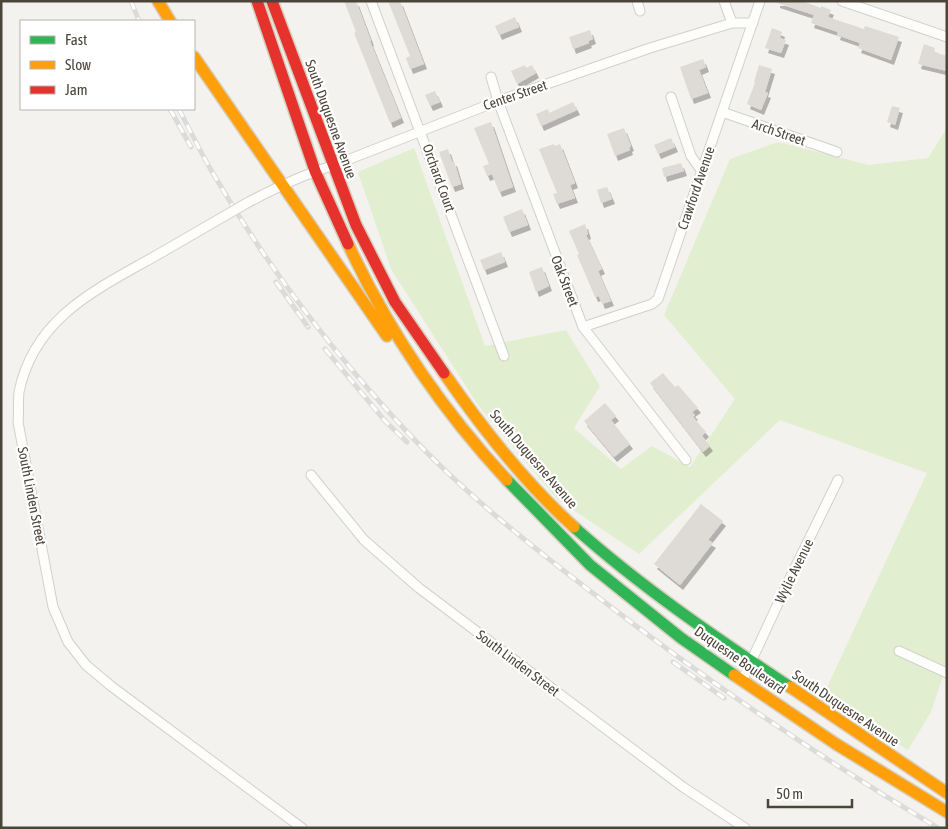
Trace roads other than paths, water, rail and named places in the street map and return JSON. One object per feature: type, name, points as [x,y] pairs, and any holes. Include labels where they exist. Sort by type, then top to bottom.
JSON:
[{"type":"main road","points":[[158,1],[169,20]]},
{"type":"main road","points":[[164,1],[170,20]]},
{"type":"main road","points":[[257,1],[314,171],[354,256],[390,325],[416,366],[476,446]]},
{"type":"main road","name":"South Duquesne Avenue","points":[[272,1],[332,166],[356,225],[395,302],[453,386],[502,450],[555,510],[593,544],[693,621],[947,793]]},
{"type":"main road","points":[[195,58],[406,364],[476,446]]},
{"type":"main road","name":"Duquesne Boulevard","points":[[476,446],[534,509],[590,565],[681,638],[836,744],[947,812]]},
{"type":"street","name":"Orchard Court","points":[[371,1],[421,130],[504,356]]},
{"type":"street","points":[[637,1],[640,10]]},
{"type":"street","points":[[724,1],[732,23]]},
{"type":"street","name":"Crawford Avenue","points":[[583,326],[652,304],[658,299],[760,1]]},
{"type":"street","points":[[842,1],[947,37]]},
{"type":"street","name":"Center Street","points":[[283,185],[314,171],[332,166],[498,101],[650,48],[732,23],[753,23]]},
{"type":"street","name":"Oak Street","points":[[491,76],[498,101],[583,326],[686,460]]},
{"type":"street","points":[[671,97],[691,156],[702,170]]},
{"type":"street","name":"Arch Street","points":[[722,112],[837,152]]},
{"type":"street","name":"South Linden Street","points":[[283,185],[247,203],[84,297],[69,310],[39,342],[26,367],[19,394],[18,422],[53,607],[68,642],[86,665],[111,686],[302,828]]},
{"type":"street","name":"South Linden Street","points":[[311,475],[364,540],[420,588],[683,788],[746,828]]},
{"type":"street","name":"Wylie Avenue","points":[[742,681],[838,480]]},
{"type":"street","points":[[900,651],[947,673]]},
{"type":"railway","points":[[131,1],[139,20]]},
{"type":"railway","points":[[171,110],[191,147]]},
{"type":"railway","points":[[180,110],[235,210],[304,310],[382,404],[452,477],[498,518],[635,626],[720,687],[806,745],[938,828]]},
{"type":"railway","points":[[276,282],[308,327]]},
{"type":"railway","points":[[325,349],[385,421],[407,442]]},
{"type":"railway","points":[[673,662],[724,698]]}]
